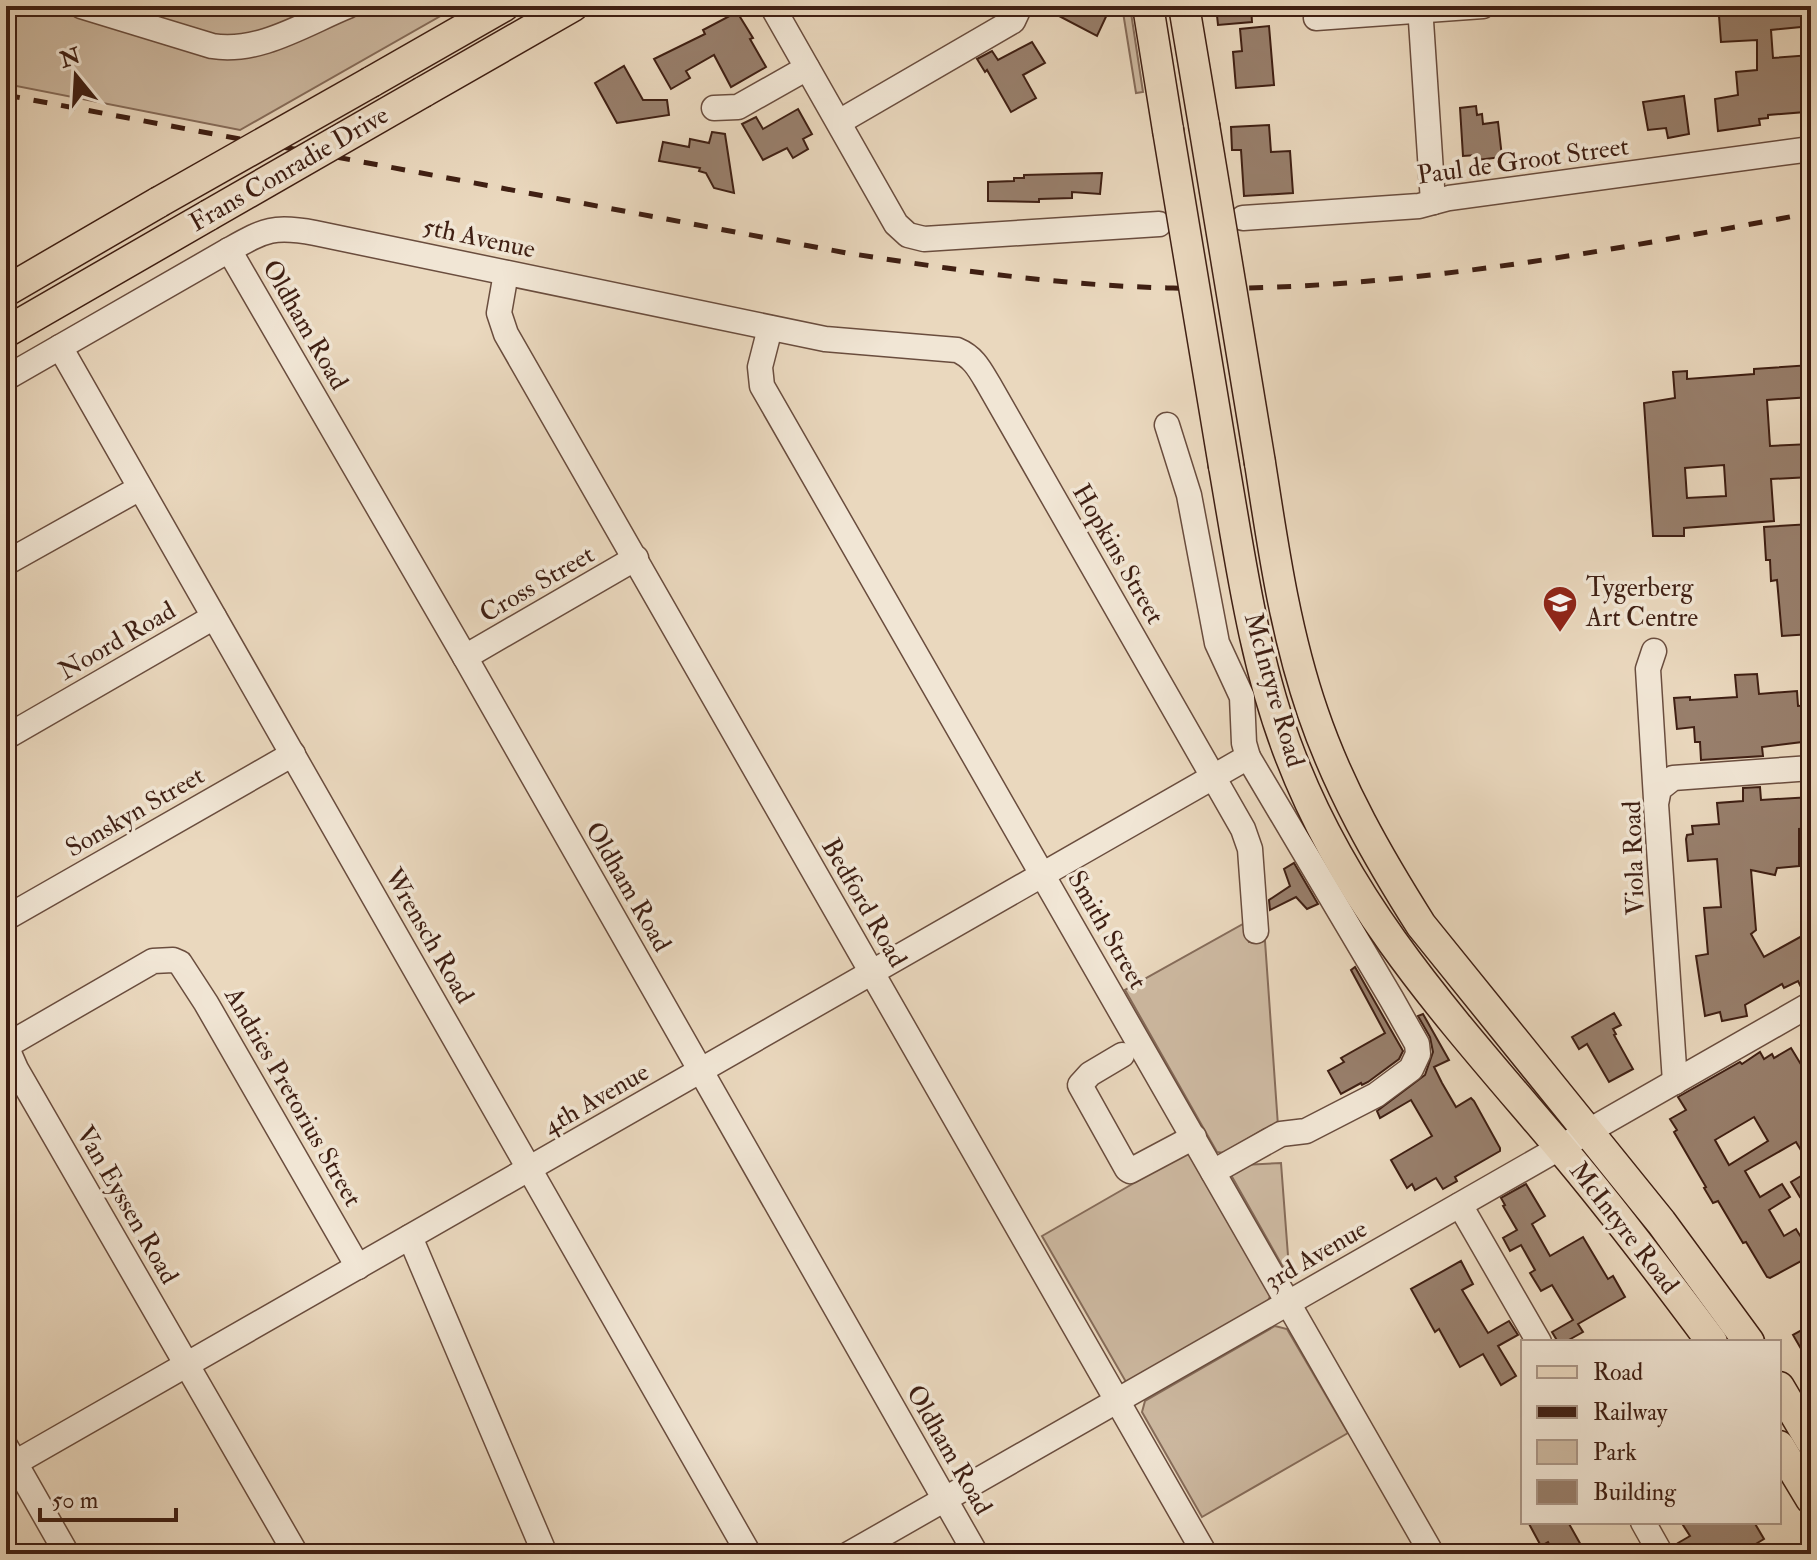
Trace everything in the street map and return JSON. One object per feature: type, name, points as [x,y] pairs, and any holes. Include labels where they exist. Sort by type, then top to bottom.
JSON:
[{"type":"main road","name":"Frans Conradie Drive","points":[[6,291],[504,6]]},
{"type":"main road","name":"Frans Conradie Drive","points":[[6,332],[573,6]]},
{"type":"main road","name":"McIntyre Road","points":[[1148,6],[1224,466],[1260,660],[1290,756],[1330,842],[1385,933],[1427,991],[1633,1236],[1711,1340]]},
{"type":"main road","name":"McIntyre Road","points":[[1184,6],[1279,585],[1297,662],[1313,712],[1352,807],[1387,872],[1421,925],[1661,1222],[1748,1340]]},
{"type":"main road","points":[[1781,1390],[1811,1441]]},
{"type":"main road","points":[[1781,1449],[1811,1499]]},
{"type":"street","points":[[81,6],[168,34],[212,46],[233,48],[254,45],[348,6]]},
{"type":"street","points":[[772,6],[896,224],[916,238],[1159,224]]},
{"type":"street","points":[[839,122],[1013,21],[1020,6]]},
{"type":"street","points":[[1316,18],[1420,8],[1483,6]]},
{"type":"street","points":[[1420,8],[1433,202]]},
{"type":"street","points":[[714,108],[738,107],[807,68]]},
{"type":"street","name":"Paul de Groot Street","points":[[1243,218],[1419,206],[1811,149]]},
{"type":"street","name":"5th Avenue","points":[[6,378],[229,250],[267,230],[291,228],[825,339],[957,350],[972,359]]},
{"type":"street","name":"Oldham Road","points":[[229,250],[465,657],[976,1554]]},
{"type":"street","name":"Bedford Road","points":[[506,273],[499,313],[506,334],[1205,1554]]},
{"type":"street","name":"Smith Street","points":[[770,328],[760,367],[762,386],[1432,1554]]},
{"type":"street","name":"Wrensch Road","points":[[60,347],[749,1554]]},
{"type":"street","name":"Hopkins Street","points":[[972,359],[1215,778],[1247,840],[1256,931]]},
{"type":"street","points":[[1167,425],[1189,495],[1217,643],[1242,697],[1244,743],[1248,757],[1391,998],[1417,1044],[1418,1054],[1411,1069],[1376,1095],[1306,1131],[1281,1134],[1213,1172]]},
{"type":"street","points":[[6,563],[140,488]]},
{"type":"street","name":"Cross Street","points":[[465,657],[636,558]]},
{"type":"street","name":"Noord Road","points":[[6,737],[214,617]]},
{"type":"street","points":[[1654,651],[1648,669],[1656,804]]},
{"type":"street","name":"Sonskyn Street","points":[[6,918],[293,754]]},
{"type":"street","name":"4th Avenue","points":[[9,1459],[187,1364],[1248,757]]},
{"type":"street","name":"Viola Road","points":[[1675,1082],[1656,804],[1659,789],[1673,778],[1811,768]]},
{"type":"street","name":"Andries Pretorius Street","points":[[173,960],[185,968],[358,1267]]},
{"type":"street","name":"Van Eyssen Road","points":[[173,960],[153,961],[141,967],[16,1039],[11,1043],[9,1053],[296,1554]]},
{"type":"street","name":"3rd Avenue","points":[[849,1554],[1675,1082],[1808,1012]]},
{"type":"street","points":[[1122,1055],[1090,1074],[1080,1085],[1127,1169],[1130,1171],[1141,1167],[1194,1137]]},
{"type":"street","points":[[1460,1205],[1538,1340]]},
{"type":"street","points":[[410,1237],[545,1554]]},
{"type":"street","points":[[9,1459],[67,1554]]},
{"type":"street","points":[[1644,1524],[1661,1554]]},
{"type":"green space","points":[[6,6],[64,6],[81,11],[83,6],[458,6],[240,130],[6,84]]},
{"type":"green space","points":[[1122,6],[1130,6],[1143,92],[1136,93]]},
{"type":"green space","points":[[1247,924],[1249,942],[1265,941],[1278,1126],[1264,1129],[1224,1153],[1217,1152],[1125,990]]},
{"type":"green space","points":[[1188,1152],[1271,1294],[1268,1301],[1126,1382],[1042,1236]]},
{"type":"green space","points":[[1281,1163],[1289,1269],[1283,1267],[1231,1175],[1243,1165]]},
{"type":"green space","points":[[1275,1326],[1287,1329],[1348,1433],[1202,1517],[1142,1412],[1145,1401]]},
{"type":"building","points":[[1040,6],[1111,6],[1097,36]]},
{"type":"building","points":[[1216,6],[1251,6],[1252,22],[1218,25]]},
{"type":"building","points":[[1811,10],[1811,26],[1771,30],[1773,58],[1811,55],[1811,104],[1804,104],[1805,112],[1768,115],[1768,118],[1759,119],[1760,125],[1718,131],[1715,99],[1738,95],[1736,72],[1757,70],[1757,40],[1721,42],[1719,16]]},
{"type":"building","points":[[737,12],[766,67],[731,87],[714,55],[686,71],[690,78],[671,89],[654,59],[705,34],[703,30]]},
{"type":"building","points":[[1269,26],[1274,85],[1236,88],[1233,52],[1242,51],[1240,29]]},
{"type":"building","points":[[1032,42],[1045,63],[1023,75],[1036,98],[1011,112],[987,70],[985,72],[977,59],[992,51],[998,60]]},
{"type":"building","points":[[624,66],[643,100],[667,100],[669,115],[617,123],[595,83]]},
{"type":"building","points":[[1684,96],[1689,134],[1668,138],[1666,128],[1648,130],[1643,102]]},
{"type":"building","points":[[1476,106],[1477,115],[1482,114],[1483,124],[1498,122],[1502,157],[1477,160],[1477,155],[1463,156],[1460,108]]},
{"type":"building","points":[[798,109],[812,134],[803,139],[808,149],[793,158],[787,148],[763,160],[742,124],[756,117],[763,129]]},
{"type":"building","points":[[1269,125],[1271,152],[1290,151],[1293,193],[1244,196],[1241,150],[1232,150],[1231,127]]},
{"type":"building","points":[[712,132],[725,134],[734,193],[714,188],[706,173],[699,171],[700,168],[659,161],[663,142],[689,147],[690,139],[709,143]]},
{"type":"building","points":[[1102,173],[1100,194],[1072,192],[1072,198],[1039,199],[1039,202],[988,201],[988,182],[1014,181],[1014,178],[1024,178],[1024,175]]},
{"type":"building","points":[[1811,365],[1811,397],[1767,400],[1770,446],[1811,444],[1811,477],[1771,479],[1774,521],[1684,528],[1684,536],[1653,536],[1644,403],[1675,398],[1673,372],[1687,371],[1687,379],[1754,374],[1754,369]],"holes":[[[1724,465],[1726,496],[1687,498],[1685,468]]]},
{"type":"building","points":[[1811,524],[1811,634],[1782,636],[1777,580],[1771,581],[1764,527]]},
{"type":"building","points":[[1757,674],[1759,694],[1797,691],[1798,706],[1811,705],[1810,741],[1762,747],[1763,756],[1701,760],[1700,742],[1695,742],[1694,727],[1677,729],[1674,698],[1737,697],[1735,675]]},
{"type":"building","points":[[1760,787],[1761,800],[1811,797],[1811,828],[1799,829],[1799,866],[1777,868],[1775,875],[1751,870],[1756,930],[1751,934],[1764,957],[1811,931],[1811,989],[1803,991],[1798,981],[1784,988],[1782,984],[1745,1005],[1747,1016],[1722,1021],[1720,1012],[1705,1016],[1696,956],[1708,954],[1704,908],[1721,907],[1717,859],[1688,861],[1686,839],[1687,835],[1693,834],[1692,826],[1719,824],[1717,803],[1743,801],[1743,788]]},
{"type":"building","points":[[1294,863],[1318,904],[1307,909],[1296,897],[1270,910],[1269,900],[1290,886],[1284,869]]},
{"type":"building","points":[[1355,967],[1403,1051],[1399,1059],[1368,1082],[1341,1094],[1328,1071],[1344,1062],[1341,1058],[1385,1033],[1351,970]]},
{"type":"building","points":[[1614,1013],[1621,1025],[1613,1029],[1614,1035],[1633,1069],[1609,1082],[1587,1044],[1579,1049],[1572,1037]]},
{"type":"building","points":[[1423,1014],[1449,1060],[1434,1067],[1442,1083],[1456,1107],[1471,1098],[1474,1101],[1500,1151],[1455,1177],[1457,1181],[1443,1189],[1436,1178],[1415,1190],[1412,1184],[1407,1188],[1391,1160],[1432,1136],[1411,1100],[1380,1118],[1377,1111],[1425,1075],[1433,1052],[1430,1037],[1418,1016]]},
{"type":"building","points":[[1791,1048],[1811,1081],[1811,1167],[1796,1142],[1745,1171],[1760,1197],[1782,1184],[1790,1197],[1769,1210],[1784,1236],[1796,1229],[1804,1242],[1811,1238],[1811,1277],[1801,1261],[1767,1277],[1718,1201],[1713,1203],[1670,1119],[1686,1110],[1678,1097],[1760,1052],[1764,1059],[1772,1054],[1774,1058]],"holes":[[[1754,1117],[1768,1141],[1729,1165],[1715,1140]]]},
{"type":"building","points":[[1811,1170],[1811,1190],[1800,1197],[1791,1182]]},
{"type":"building","points":[[1526,1184],[1545,1216],[1532,1224],[1550,1256],[1583,1237],[1608,1279],[1613,1276],[1625,1297],[1578,1324],[1583,1332],[1569,1340],[1557,1340],[1552,1332],[1573,1320],[1552,1285],[1541,1291],[1530,1273],[1535,1270],[1521,1245],[1510,1251],[1503,1238],[1517,1230],[1501,1198]]},
{"type":"building","points":[[1461,1261],[1473,1284],[1462,1290],[1488,1333],[1509,1321],[1518,1335],[1498,1346],[1516,1376],[1501,1385],[1483,1354],[1460,1367],[1439,1329],[1435,1332],[1411,1289]]},
{"type":"building","points":[[1811,1325],[1811,1366],[1793,1335]]},
{"type":"building","points":[[1529,1524],[1569,1524],[1586,1554],[1555,1554],[1548,1542],[1541,1546]]},
{"type":"building","points":[[1682,1524],[1755,1524],[1764,1539],[1739,1554],[1685,1554],[1678,1543],[1690,1536]]},
{"type":"railway","points":[[6,95],[847,253],[969,271],[1091,284],[1254,288],[1414,277],[1573,255],[1811,213]]},
{"type":"place","name":"Tygerberg Art Centre","points":[[1560,634]]}]
